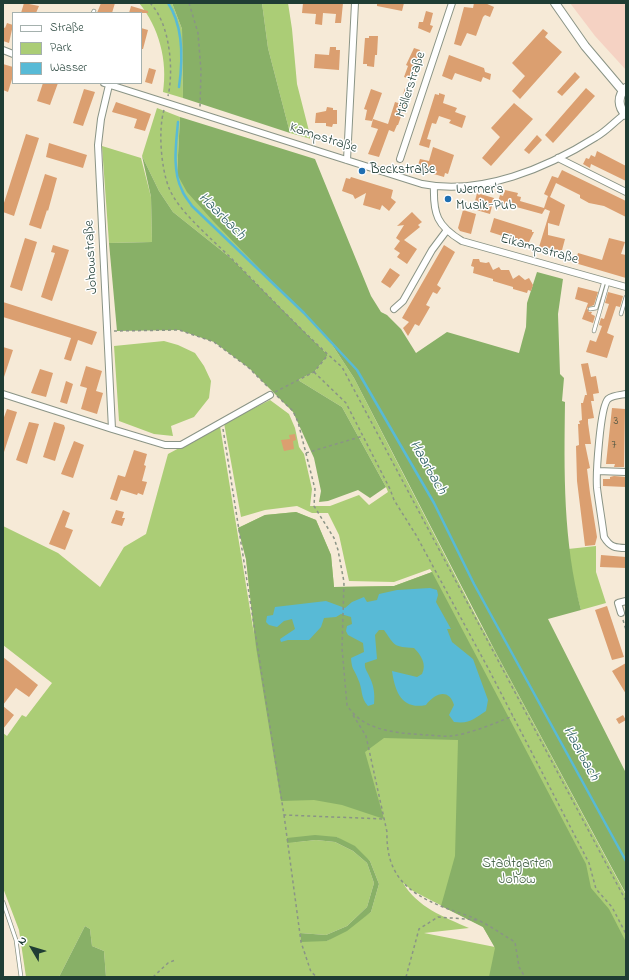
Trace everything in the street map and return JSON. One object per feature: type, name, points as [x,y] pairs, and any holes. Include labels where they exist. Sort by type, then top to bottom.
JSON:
[{"type":"street","points":[[347,160],[355,3]]},
{"type":"street","name":"Möllerstraße","points":[[400,159],[452,3]]},
{"type":"street","points":[[555,3],[585,46],[625,90],[619,102],[620,108],[625,114]]},
{"type":"street","name":"Kampstraße","points":[[107,84],[347,160],[434,186],[449,187],[482,184],[528,171],[558,158],[598,137],[625,114]]},
{"type":"street","name":"Johowstraße","points":[[107,84],[98,145],[112,429]]},
{"type":"street","points":[[558,158],[626,192]]},
{"type":"street","name":"Eikampstraße","points":[[434,186],[434,208],[438,219],[447,230],[462,240],[626,287]]},
{"type":"street","points":[[394,309],[403,301],[432,250],[447,230]]},
{"type":"street","points":[[3,394],[165,445],[181,446],[272,394]]},
{"type":"street","points":[[626,394],[612,397],[607,400],[605,405],[600,433],[597,471],[597,486],[604,537],[608,544],[614,548],[626,548]]},
{"type":"street","points":[[597,471],[626,472]]},
{"type":"street","points":[[621,612],[618,603],[626,601]]},
{"type":"lane","points":[[590,309],[596,308],[606,282]]},
{"type":"lane","points":[[594,332],[606,282]]},
{"type":"lane","points":[[621,314],[626,297]]},
{"type":"lane","points":[[3,902],[16,940],[21,977]]},
{"type":"path","points":[[150,3],[161,18],[170,59],[170,85],[163,113],[162,144],[163,167],[169,189],[180,206],[198,226],[328,355],[342,367],[626,901]]},
{"type":"path","points":[[189,3],[198,33],[201,70],[200,113]]},
{"type":"path","points":[[108,331],[179,330],[214,342],[249,368],[272,394],[294,412],[316,489],[314,506],[334,538],[338,550],[344,582],[342,648],[347,705],[366,736],[387,832],[387,845],[390,864],[401,881],[412,891],[429,901],[480,920],[515,942],[519,967],[525,977]]},
{"type":"path","points":[[272,394],[314,372],[328,355]]},
{"type":"path","points":[[314,372],[346,403],[390,489],[394,500],[416,535],[589,863],[596,889],[612,907],[626,934]]},
{"type":"path","points":[[222,423],[284,816],[301,942],[311,972],[318,977]]},
{"type":"path","points":[[306,453],[363,436]]},
{"type":"path","points":[[621,612],[626,630]]},
{"type":"path","points":[[352,713],[369,725],[390,732],[451,736],[498,723],[512,716]]},
{"type":"path","points":[[284,816],[384,819]]},
{"type":"path","points":[[406,977],[419,929],[438,917],[480,920]]},
{"type":"path","points":[[153,977],[168,963],[175,960]]},
{"type":"shaded area","points":[[570,3],[626,3],[626,70],[595,36]]},
{"type":"green space","points":[[139,3],[172,3],[182,29],[183,98],[163,92],[164,68],[160,45],[152,23]]},
{"type":"green space","points":[[172,3],[262,3],[268,48],[290,133],[183,98],[182,29]]},
{"type":"green space","points":[[262,3],[288,3],[297,84],[311,139],[290,133],[268,48]]},
{"type":"green space","points":[[157,108],[180,117],[177,174],[329,340],[354,378],[476,616],[626,895],[626,977],[106,977],[104,951],[92,946],[90,929],[85,926],[59,977],[26,977],[19,930],[3,888],[3,733],[7,736],[22,715],[26,717],[52,683],[3,645],[3,526],[58,553],[100,587],[124,547],[146,534],[168,454],[220,426],[254,634],[246,559],[238,528],[265,515],[296,512],[316,520],[331,555],[334,587],[394,586],[432,572],[430,569],[394,582],[349,581],[339,535],[328,513],[312,513],[297,506],[265,510],[241,517],[224,423],[270,400],[289,414],[295,428],[299,447],[304,454],[312,489],[310,506],[330,506],[359,495],[369,505],[388,492],[342,407],[298,380],[314,372],[328,355],[232,259],[173,212],[159,191],[142,156]],"holes":[[[337,837],[370,861],[379,884],[371,912],[327,941],[301,941],[300,933],[326,935],[347,926],[367,907],[374,883],[367,863],[353,851],[335,842],[316,840],[287,843]],[[403,883],[413,891],[483,927],[495,947],[424,933],[469,928],[423,905]]]},
{"type":"green space","points":[[180,117],[315,159],[371,296],[381,312],[387,315],[401,329],[416,353],[447,332],[519,353],[526,327],[527,303],[537,272],[563,279],[558,314],[560,374],[564,378],[562,401],[565,402],[566,506],[571,558],[581,610],[548,619],[626,773],[626,894],[496,653],[354,378],[329,340],[214,222],[187,192],[177,174]]},
{"type":"green space","points":[[102,146],[141,158],[151,197],[152,242],[109,243]]},
{"type":"green space","points":[[142,156],[159,191],[173,212],[232,259],[328,355],[314,372],[298,380],[342,407],[386,487],[370,498],[358,490],[328,501],[319,502],[321,491],[314,458],[293,412],[249,368],[214,342],[179,330],[117,331],[109,243],[152,242],[151,197]]},
{"type":"green space","points":[[164,341],[178,345],[195,353],[204,366],[211,381],[209,398],[194,417],[171,426],[173,436],[154,434],[119,421],[114,346]]},
{"type":"green space","name":"Stadtgarten Johow","points":[[296,512],[316,520],[331,555],[334,587],[394,586],[432,572],[586,864],[591,888],[609,909],[626,942],[626,977],[489,977],[495,948],[483,927],[441,906],[455,856],[458,740],[384,738],[365,752],[384,819],[342,805],[314,800],[281,801],[256,647],[246,559],[238,528],[265,515]]},
{"type":"green space","points":[[596,546],[596,572],[606,603],[581,610],[572,577],[568,549]]},
{"type":"green space","points":[[315,835],[337,837],[355,846],[370,861],[379,884],[371,912],[347,931],[327,941],[301,942],[300,933],[326,935],[347,926],[367,907],[374,883],[367,863],[353,851],[335,842],[316,840],[287,843],[287,838]]},
{"type":"green space","points":[[85,926],[90,929],[92,946],[104,951],[106,977],[59,977]]},
{"type":"water","points":[[430,588],[437,590],[438,595],[436,602],[451,629],[447,629],[452,642],[473,659],[488,700],[486,711],[468,722],[454,722],[449,715],[454,705],[449,696],[445,694],[437,695],[426,705],[418,706],[411,705],[401,698],[395,686],[392,671],[417,677],[422,674],[424,663],[414,648],[396,645],[384,630],[379,630],[375,635],[377,659],[365,663],[374,694],[374,704],[368,706],[365,703],[360,683],[352,665],[351,658],[364,652],[363,643],[348,635],[346,631],[347,626],[352,624],[351,617],[341,614],[336,617],[324,618],[321,627],[309,640],[288,640],[281,642],[280,639],[295,629],[292,619],[284,621],[277,627],[269,625],[266,622],[267,616],[273,615],[275,607],[326,601],[345,608],[352,602],[364,597],[367,602],[377,600],[379,594],[397,590]]},
{"type":"building","points":[[24,3],[39,6],[36,12],[21,12]]},
{"type":"building","points":[[101,3],[115,3],[112,12],[97,12]]},
{"type":"building","points":[[303,3],[343,3],[341,23],[335,23],[336,14],[323,13],[322,25],[315,24],[316,14],[302,13]]},
{"type":"building","points":[[377,3],[404,3],[402,11],[377,6]]},
{"type":"building","points":[[474,3],[485,3],[494,7],[490,17],[485,15],[483,17],[476,36],[467,33],[461,46],[454,44],[464,7],[473,8]]},
{"type":"building","points":[[131,6],[148,11],[148,13],[142,12],[129,12]]},
{"type":"building","points":[[426,11],[433,13],[430,25],[433,26],[430,33],[418,28],[419,22],[423,22]]},
{"type":"building","points":[[7,23],[12,25],[9,43],[3,41],[3,27],[5,28]]},
{"type":"building","points":[[142,28],[148,30],[142,49]]},
{"type":"building","points":[[543,29],[548,33],[545,37],[562,52],[520,99],[512,91],[525,76],[512,63]]},
{"type":"building","points":[[369,36],[378,36],[377,55],[375,55],[374,67],[363,64],[365,38],[369,38]]},
{"type":"building","points":[[330,47],[336,47],[336,50],[340,50],[339,70],[314,68],[315,54],[329,55]]},
{"type":"building","points":[[414,48],[420,50],[419,53],[423,54],[415,78],[411,77],[410,79],[404,77],[408,66],[406,65]]},
{"type":"building","points":[[449,55],[484,68],[485,72],[491,74],[490,80],[483,77],[481,82],[455,73],[452,80],[442,76]]},
{"type":"building","points":[[3,64],[12,67],[12,79],[8,92],[3,90]]},
{"type":"building","points":[[149,68],[156,70],[152,84],[145,82]]},
{"type":"building","points":[[575,72],[580,77],[562,96],[557,92]]},
{"type":"building","points":[[43,84],[58,84],[50,105],[37,101]]},
{"type":"building","points":[[405,88],[410,90],[408,96],[403,94]]},
{"type":"building","points":[[586,88],[595,96],[553,143],[545,135]]},
{"type":"building","points":[[84,89],[95,92],[83,126],[73,123]]},
{"type":"building","points":[[371,89],[382,93],[372,121],[365,120],[367,110],[364,109]]},
{"type":"building","points":[[439,93],[445,95],[443,103],[457,108],[455,112],[466,116],[462,128],[449,123],[451,120],[439,116],[436,124],[432,123],[427,139],[431,140],[429,148],[419,145],[435,94],[439,95]]},
{"type":"building","points":[[116,102],[151,114],[145,131],[134,128],[137,119],[112,112]]},
{"type":"building","points":[[395,102],[405,105],[398,125],[394,132],[389,130],[379,157],[368,154],[378,129],[371,127],[373,119],[388,124]]},
{"type":"building","points":[[514,103],[533,119],[491,166],[482,158],[500,137],[491,128]]},
{"type":"building","points":[[327,107],[337,110],[337,124],[333,124],[332,127],[326,126],[326,123],[315,123],[316,113],[326,111]]},
{"type":"building","points":[[26,134],[39,138],[14,216],[3,212],[3,206]]},
{"type":"building","points":[[537,135],[542,140],[529,154],[524,150]]},
{"type":"building","points":[[49,143],[87,155],[83,168],[46,157]]},
{"type":"building","points":[[433,147],[454,155],[448,174],[445,173],[444,177],[420,170],[421,166],[418,165],[420,159],[429,161]]},
{"type":"building","points":[[597,151],[626,166],[626,181],[591,164],[590,168],[583,164],[586,158],[589,159],[591,155],[595,157]]},
{"type":"building","points":[[562,170],[626,201],[626,217],[604,206],[589,203],[580,198],[580,195],[556,183],[550,197],[565,205],[559,226],[548,223],[548,235],[565,239],[561,254],[539,247],[550,211],[545,209],[542,214],[498,202],[500,195],[503,196],[505,190],[518,193],[517,196],[521,197],[520,201],[544,208],[548,196],[544,194],[552,176],[558,178]]},
{"type":"building","points":[[45,174],[57,178],[48,211],[47,210],[41,229],[29,225]]},
{"type":"building","points":[[351,177],[393,190],[391,198],[396,202],[389,211],[382,205],[380,210],[363,205],[366,193],[355,199],[353,195],[342,191],[346,178],[350,179]]},
{"type":"building","points":[[477,193],[494,198],[490,214],[473,209]]},
{"type":"building","points":[[463,210],[476,214],[471,234],[460,231],[458,228]]},
{"type":"building","points":[[412,212],[422,222],[418,225],[420,227],[404,240],[417,249],[407,264],[397,257],[400,253],[394,249],[400,241],[396,238],[404,225],[397,226]]},
{"type":"building","points":[[494,218],[532,230],[532,232],[534,232],[528,244],[490,232]]},
{"type":"building","points":[[25,238],[37,242],[22,291],[10,287]]},
{"type":"building","points":[[609,238],[625,242],[621,254],[626,255],[626,278],[575,263],[578,253],[602,260]]},
{"type":"building","points":[[53,245],[69,250],[52,301],[41,297],[55,253],[51,252]]},
{"type":"building","points":[[444,245],[455,252],[437,285],[441,288],[437,294],[433,292],[426,305],[430,307],[419,326],[415,324],[408,336],[403,328],[409,322],[402,318]]},
{"type":"building","points":[[473,259],[479,259],[480,262],[489,262],[493,270],[499,267],[501,270],[509,270],[513,279],[519,275],[525,280],[529,278],[533,285],[531,291],[528,290],[527,293],[513,289],[513,287],[493,281],[493,279],[473,273],[474,267],[471,266]]},
{"type":"building","points":[[390,268],[400,275],[390,288],[381,282]]},
{"type":"building","points":[[578,287],[598,292],[594,305],[587,308],[589,312],[592,312],[591,314],[595,316],[593,323],[582,319],[588,303],[575,299]]},
{"type":"building","points":[[608,292],[623,296],[620,307],[616,306],[607,333],[614,336],[607,358],[586,352],[590,340],[596,342],[602,326],[599,325],[601,318],[604,319],[609,304],[605,303]]},
{"type":"building","points":[[3,302],[97,332],[92,345],[78,340],[71,361],[64,359],[71,338],[3,317]]},
{"type":"building","points":[[3,347],[13,350],[4,377],[3,377]]},
{"type":"building","points":[[588,363],[591,377],[596,376],[599,393],[593,394],[594,401],[591,401],[594,418],[588,419],[591,444],[585,444],[590,468],[587,469],[597,537],[595,545],[585,546],[577,481],[576,446],[579,445],[578,424],[580,424],[579,421],[582,420],[581,403],[583,403],[585,395],[587,395],[581,364]]},
{"type":"building","points":[[86,366],[102,371],[96,391],[103,393],[97,414],[81,409],[87,388],[80,386]]},
{"type":"building","points":[[40,369],[53,373],[46,397],[31,393]]},
{"type":"building","points":[[66,381],[73,384],[67,404],[60,402]]},
{"type":"building","points":[[612,408],[625,409],[624,467],[614,467],[615,464],[606,464]]},
{"type":"building","points":[[7,409],[17,412],[4,452],[3,420]]},
{"type":"building","points":[[29,422],[39,424],[27,464],[16,460]]},
{"type":"building","points":[[54,422],[64,425],[65,428],[55,461],[43,457]]},
{"type":"building","points":[[295,434],[296,440],[293,441],[294,449],[284,451],[281,440],[290,439],[289,435]]},
{"type":"building","points":[[74,441],[84,445],[73,478],[61,474]]},
{"type":"building","points":[[134,450],[147,454],[144,465],[146,466],[142,481],[147,482],[143,495],[138,493],[137,495],[121,490],[117,501],[110,499],[118,475],[125,477]]},
{"type":"building","points":[[610,477],[626,477],[626,487],[603,486],[603,479],[610,479]]},
{"type":"building","points":[[63,510],[70,513],[65,527],[73,530],[65,550],[49,544]]},
{"type":"building","points":[[116,510],[124,512],[122,518],[125,518],[122,526],[111,523]]},
{"type":"building","points":[[601,555],[626,557],[626,568],[600,567]]},
{"type":"building","points":[[607,606],[624,657],[612,660],[595,610]]},
{"type":"building","points":[[3,657],[38,685],[29,697],[16,688],[3,705]]},
{"type":"building","points":[[626,663],[626,694],[612,671]]},
{"type":"building","points":[[3,706],[14,715],[3,729]]},
{"type":"building","points":[[623,715],[626,720],[619,724],[616,719]]},
{"type":"waterway","points":[[168,3],[173,12],[180,33],[181,65],[179,87]]},
{"type":"waterway","name":"Haarbach","points":[[178,122],[176,166],[179,183],[184,194],[192,206],[304,313],[357,370],[434,503],[474,584],[626,861]]},
{"type":"place","name":"Beckstraße","points":[[362,171]]},
{"type":"place","name":"Werner's Musik-Pub","points":[[448,199]]}]
